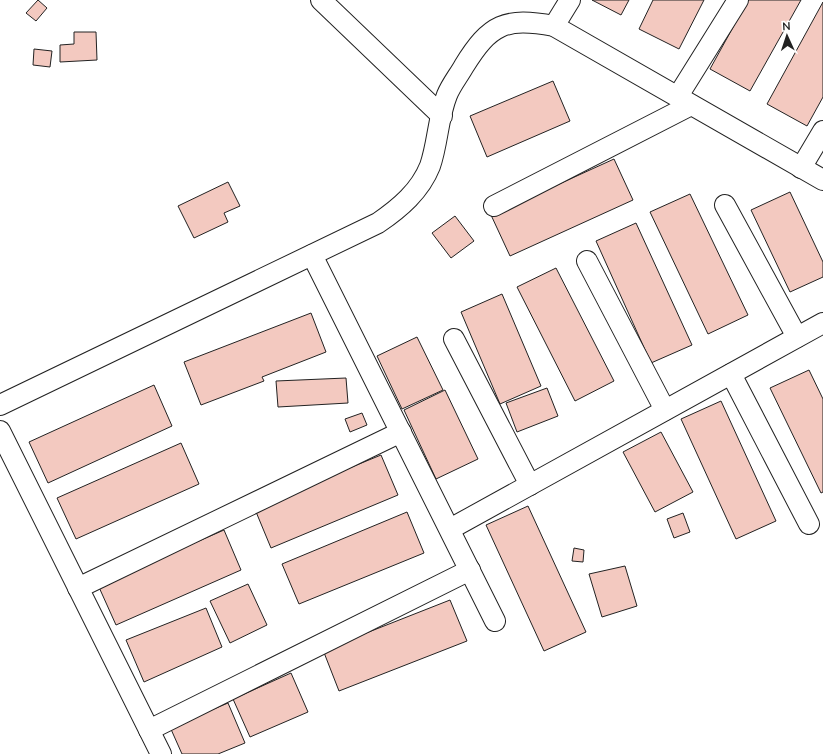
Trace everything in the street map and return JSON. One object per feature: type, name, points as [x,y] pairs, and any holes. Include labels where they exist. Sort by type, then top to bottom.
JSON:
[{"type":"street","points":[[321,0],[442,116]]},
{"type":"street","points":[[554,26],[570,0]]},
{"type":"street","points":[[494,206],[684,100],[738,0]]},
{"type":"street","points":[[0,405],[378,223],[397,210],[415,193],[430,166],[447,94],[476,46],[498,26],[514,23],[537,23],[554,26],[823,180]]},
{"type":"street","points":[[802,168],[823,132]]},
{"type":"street","points":[[725,205],[797,337]]},
{"type":"street","points":[[312,255],[495,621]]},
{"type":"street","points":[[587,261],[665,410]]},
{"type":"street","points":[[450,530],[823,323]]},
{"type":"street","points":[[454,339],[530,485]]},
{"type":"street","points":[[731,374],[809,524]]},
{"type":"street","points":[[0,430],[161,754]]},
{"type":"street","points":[[78,588],[401,432]]},
{"type":"street","points":[[149,730],[470,570]]},
{"type":"building","points":[[38,0],[47,8],[36,21],[26,13]]},
{"type":"building","points":[[592,0],[629,0],[621,15]]},
{"type":"building","points":[[653,0],[704,0],[679,49],[639,29]]},
{"type":"building","points":[[748,0],[801,0],[750,91],[710,69]]},
{"type":"building","points":[[823,2],[823,97],[807,126],[767,104]]},
{"type":"building","points":[[74,32],[96,32],[97,60],[60,62],[60,45],[74,44]]},
{"type":"building","points":[[34,49],[52,51],[50,67],[33,65]]},
{"type":"building","points":[[553,81],[570,121],[487,157],[470,116]]},
{"type":"building","points":[[614,159],[633,200],[510,256],[491,215]]},
{"type":"building","points":[[228,182],[240,206],[224,213],[228,222],[194,238],[178,206]]},
{"type":"building","points":[[790,192],[823,262],[823,277],[790,292],[751,210]]},
{"type":"building","points":[[690,194],[748,315],[708,334],[650,212]]},
{"type":"building","points":[[455,216],[474,241],[451,258],[432,233]]},
{"type":"building","points":[[636,223],[692,345],[651,363],[596,241]]},
{"type":"building","points":[[556,268],[614,381],[575,401],[517,287]]},
{"type":"building","points":[[502,294],[541,386],[500,404],[461,312]]},
{"type":"building","points":[[311,313],[326,352],[262,377],[264,381],[201,405],[184,362]]},
{"type":"building","points":[[417,337],[443,390],[402,409],[377,356]]},
{"type":"building","points":[[809,370],[823,399],[823,492],[821,493],[770,388]]},
{"type":"building","points":[[346,378],[348,403],[278,407],[276,381]]},
{"type":"building","points":[[154,385],[172,426],[48,483],[29,442]]},
{"type":"building","points":[[547,388],[558,416],[517,432],[506,403]]},
{"type":"building","points":[[445,390],[478,459],[436,479],[404,410]]},
{"type":"building","points":[[721,401],[776,521],[736,539],[681,419]]},
{"type":"building","points":[[362,413],[367,425],[350,432],[345,419]]},
{"type":"building","points":[[661,432],[693,492],[655,512],[623,452]]},
{"type":"building","points":[[181,443],[199,484],[76,539],[57,498]]},
{"type":"building","points":[[381,455],[398,495],[271,548],[254,507]]},
{"type":"building","points":[[528,506],[586,632],[544,651],[486,525]]},
{"type":"building","points":[[407,512],[424,553],[299,604],[282,564]]},
{"type":"building","points":[[683,513],[690,532],[674,538],[667,519]]},
{"type":"building","points":[[224,530],[241,570],[116,625],[98,585]]},
{"type":"building","points":[[574,548],[584,550],[583,562],[572,561]]},
{"type":"building","points":[[625,566],[637,606],[602,617],[589,574]]},
{"type":"building","points":[[248,584],[267,625],[230,643],[210,601]]},
{"type":"building","points":[[450,600],[467,641],[339,691],[323,650]]},
{"type":"building","points":[[206,608],[222,647],[144,682],[126,640]]},
{"type":"building","points":[[291,673],[308,712],[250,737],[233,699]]},
{"type":"building","points":[[228,703],[245,743],[218,754],[182,754],[170,727]]}]
